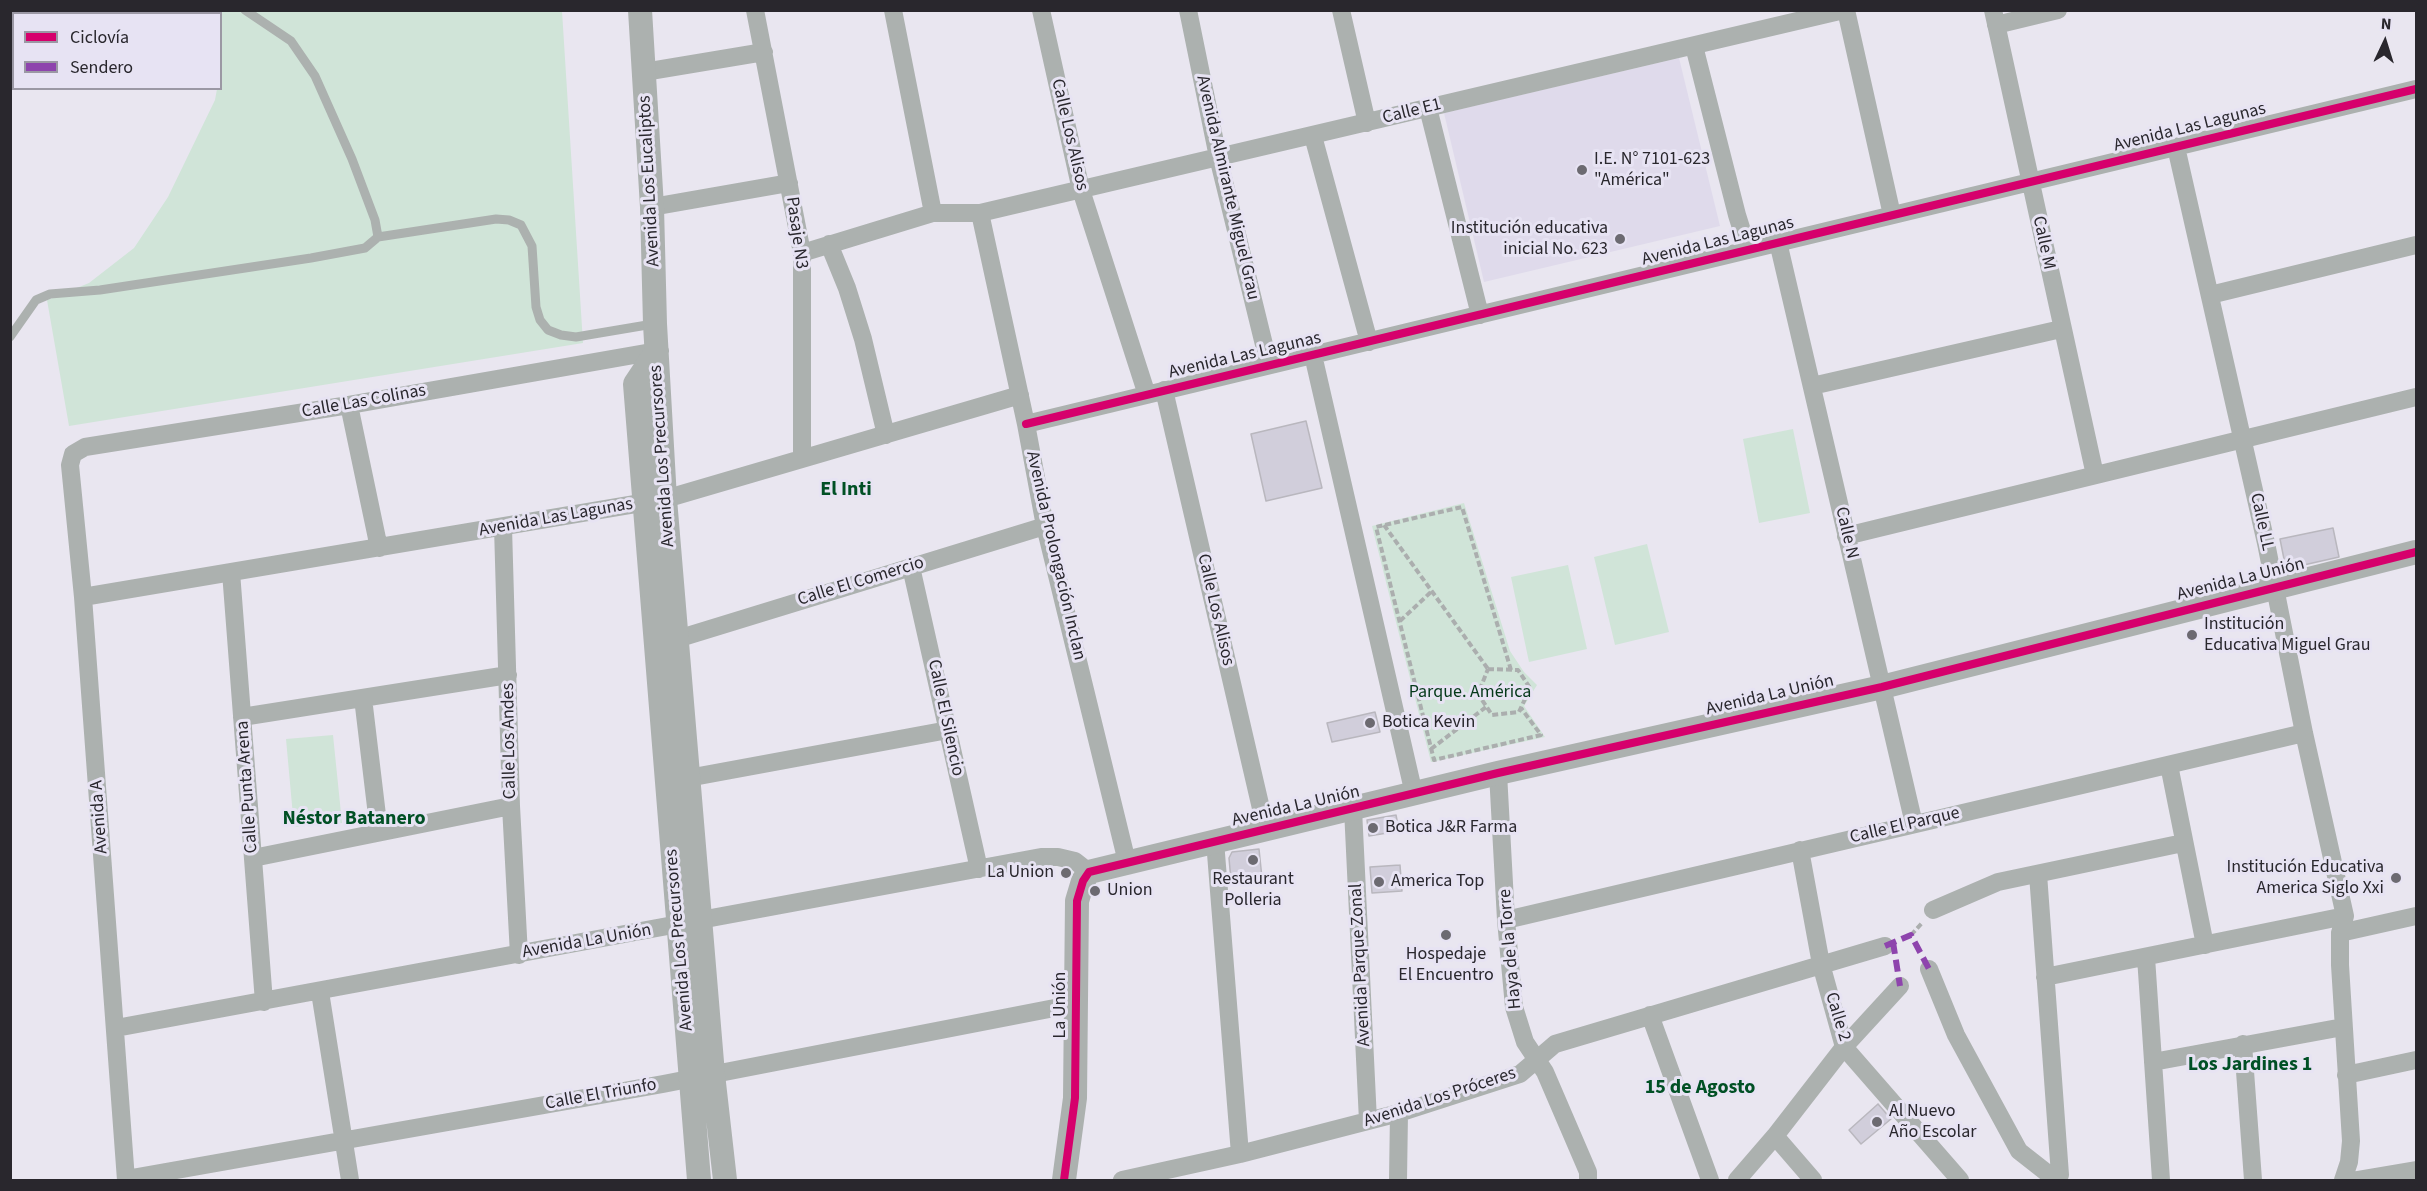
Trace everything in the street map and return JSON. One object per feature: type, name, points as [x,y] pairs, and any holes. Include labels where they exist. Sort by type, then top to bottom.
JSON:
[{"type":"street","name":"Avenida Los Eucaliptos","points":[[640,10],[652,207],[657,351]]},
{"type":"street","name":"Pasaje N3","points":[[755,10],[802,253],[802,459]]},
{"type":"street","points":[[892,10],[933,213]]},
{"type":"street","name":"Calle Los Alisos","points":[[1041,10],[1081,190],[1156,392],[1266,830]]},
{"type":"street","name":"Avenida Almirante Miguel Grau","points":[[1188,10],[1218,157],[1269,365]]},
{"type":"street","points":[[1341,10],[1367,123]]},
{"type":"street","points":[[1845,10],[1892,215]]},
{"type":"street","name":"Calle E1","points":[[802,253],[933,213],[980,213],[1845,10]]},
{"type":"street","points":[[1994,18],[2058,10]]},
{"type":"street","name":"Calle M","points":[[1994,18],[2094,475]]},
{"type":"street","points":[[1694,46],[1748,250]]},
{"type":"street","points":[[644,72],[764,52]]},
{"type":"street","name":"Avenida Las Lagunas","points":[[1026,424],[2416,89]]},
{"type":"street","points":[[1428,108],[1480,315]]},
{"type":"street","points":[[1313,136],[1369,342]]},
{"type":"street","name":"Calle LL","points":[[2176,147],[2274,587],[2342,924],[2343,1027],[2351,1141],[2349,1162],[2343,1180]]},
{"type":"street","points":[[652,207],[789,183]]},
{"type":"street","name":"Avenida Prolongación Inclan","points":[[980,213],[1020,395],[1045,526],[1127,862]]},
{"type":"street","name":"Calle N","points":[[1778,242],[1914,824]]},
{"type":"street","points":[[829,244],[847,288],[863,339],[886,435]]},
{"type":"street","points":[[2210,295],[2416,245]]},
{"type":"street","points":[[1812,386],[2061,329]]},
{"type":"street","name":"Calle Las Colinas","points":[[73,454],[85,447],[349,405],[657,351]]},
{"type":"street","name":"Avenida Los Precursores","points":[[657,351],[655,501],[702,1076],[699,1180]]},
{"type":"street","points":[[1313,355],[1414,794]]},
{"type":"street","name":"Avenida Las Lagunas","points":[[83,597],[655,501],[1020,395]]},
{"type":"street","points":[[1846,536],[2416,397]]},
{"type":"street","points":[[349,405],[379,548]]},
{"type":"street","name":"Avenida A","points":[[73,454],[70,465],[83,597],[126,1180]]},
{"type":"street","name":"Avenida Los Precursores","points":[[655,501],[676,639],[688,778],[690,923]]},
{"type":"street","name":"Calle El Comercio","points":[[676,639],[1045,526]]},
{"type":"street","name":"Calle Los Andes","points":[[503,527],[511,806],[519,955]]},
{"type":"street","name":"Avenida La Unión","points":[[1127,862],[1498,773],[1882,687],[2416,552]]},
{"type":"street","name":"Calle El Silencio","points":[[911,567],[978,869]]},
{"type":"street","name":"Calle Punta Arena","points":[[231,572],[264,1002]]},
{"type":"street","points":[[242,717],[508,675]]},
{"type":"street","points":[[363,698],[380,832]]},
{"type":"street","points":[[688,778],[948,729]]},
{"type":"street","name":"Calle El Parque","points":[[1506,920],[2304,733]]},
{"type":"street","points":[[2169,765],[2205,945]]},
{"type":"street","name":"Haya de la Torre","points":[[1498,773],[1506,920],[1514,1007],[1525,1042],[1545,1072],[1588,1172],[1588,1180]]},
{"type":"street","points":[[253,858],[511,806]]},
{"type":"street","name":"Avenida Parque Zonal","points":[[1353,809],[1368,1121]]},
{"type":"street","points":[[1215,841],[1240,1154]]},
{"type":"street","points":[[1933,910],[1998,882],[2183,843]]},
{"type":"street","name":"Calle 2","points":[[1800,850],[1821,964],[1844,1047],[1960,1180]]},
{"type":"street","name":"Avenida La Unión","points":[[116,1028],[1041,857],[1058,857],[1075,861],[1089,872]]},
{"type":"street","points":[[1089,872],[1127,862]]},
{"type":"street","name":"La Unión","points":[[1064,1180],[1075,1098],[1077,901],[1083,881],[1089,872]]},
{"type":"street","points":[[1929,969],[1956,1035],[2019,1151],[2057,1180],[2061,1175],[2038,874]]},
{"type":"street","points":[[2045,977],[2205,945],[2342,924],[2416,916]]},
{"type":"street","name":"Avenida Los Próceres","points":[[1122,1180],[1240,1154],[1398,1113],[1520,1074],[1555,1044],[1885,946]]},
{"type":"street","points":[[2146,957],[2161,1180]]},
{"type":"street","points":[[1737,1180],[1775,1136],[1844,1047],[1900,986]]},
{"type":"street","points":[[320,992],[350,1180]]},
{"type":"street","name":"Calle El Triunfo","points":[[126,1180],[702,1076],[1075,1004]]},
{"type":"street","points":[[1650,1015],[1710,1180]]},
{"type":"street","points":[[2153,1062],[2343,1027]]},
{"type":"street","points":[[2243,1044],[2253,1180]]},
{"type":"street","points":[[2346,1075],[2416,1060]]},
{"type":"street","name":"Avenida Los Precursores","points":[[702,1076],[725,1180]]},
{"type":"street","points":[[1398,1113],[1398,1180]]},
{"type":"street","points":[[1775,1136],[1813,1180]]},
{"type":"street","points":[[2357,1180],[2416,1170]]},
{"type":"lane","points":[[245,10],[291,41],[315,75],[352,159],[375,220],[378,237]]},
{"type":"lane","points":[[10,337],[36,300],[50,294],[100,290],[310,258],[365,248],[378,237],[496,219],[509,219],[521,225],[532,246],[536,307],[540,320],[548,330],[576,337],[655,324]]},
{"type":"path","points":[[1511,670],[1462,507],[1376,527],[1434,760],[1541,735],[1521,708]]},
{"type":"path","points":[[1384,525],[1488,669]]},
{"type":"path","points":[[1400,621],[1432,591]]},
{"type":"path","points":[[1488,669],[1518,670],[1530,688],[1519,712],[1492,716],[1478,694],[1488,669]]},
{"type":"path","points":[[1431,749],[1486,706]]},
{"type":"shaded area","name":"I.E. N° 7101-623 \"América\"","points":[[1679,58],[1720,226],[1484,282],[1444,113]]},
{"type":"green space","points":[[562,11],[583,343],[69,426],[47,300],[89,283],[134,248],[168,197],[215,100],[217,90],[222,90],[222,12],[212,12]]},
{"type":"green space","points":[[1793,429],[1810,513],[1759,523],[1743,439]]},
{"type":"green space","name":"Parque. América","points":[[1464,503],[1510,651],[1524,672],[1537,685],[1524,706],[1545,737],[1431,762],[1372,526]]},
{"type":"green space","points":[[1647,544],[1669,632],[1615,645],[1594,557]]},
{"type":"green space","points":[[1568,565],[1587,649],[1529,662],[1511,577]]},
{"type":"green space","points":[[333,735],[342,823],[294,827],[286,739]]},
{"type":"building","points":[[1306,421],[1322,488],[1266,501],[1251,434]]},
{"type":"building","points":[[2333,528],[2339,557],[2286,569],[2280,539]]},
{"type":"building","points":[[1375,712],[1380,732],[1332,742],[1327,723]]},
{"type":"building","points":[[1396,815],[1399,831],[1369,836],[1367,820]]},
{"type":"building","points":[[1259,849],[1262,878],[1231,881],[1229,858],[1232,852]]},
{"type":"building","points":[[1400,865],[1402,891],[1372,893],[1370,867]]},
{"type":"building","points":[[1878,1104],[1891,1119],[1861,1144],[1849,1130]]},
{"type":"marked path","points":[[1885,946],[1911,935],[1929,969]]},
{"type":"marked path","points":[[1893,942],[1900,986]]},
{"type":"cycle path","points":[[1026,424],[2416,89]]},
{"type":"cycle path","points":[[1064,1180],[1075,1098],[1077,901],[1083,881],[1089,872],[1498,773],[1882,687],[2416,552]]},
{"type":"place","name":"I.E. N° 7101-623 \"América\"","points":[[1582,170]]},
{"type":"place","name":"Institución educativa inicial No. 623","points":[[1620,239]]},
{"type":"place","name":"Institución Educativa Miguel Grau","points":[[2192,635]]},
{"type":"place","name":"Botica Kevin","points":[[1370,723]]},
{"type":"place","name":"Botica J&R Farma","points":[[1373,828]]},
{"type":"place","name":"Restaurant Polleria","points":[[1253,860]]},
{"type":"place","name":"La Union","points":[[1066,873]]},
{"type":"place","name":"Institución Educativa America Siglo Xxi","points":[[2396,878]]},
{"type":"place","name":"America Top","points":[[1379,882]]},
{"type":"place","name":"Union","points":[[1095,891]]},
{"type":"place","name":"Hospedaje El Encuentro","points":[[1446,935]]},
{"type":"place","name":"Al Nuevo Año Escolar","points":[[1877,1122]]},
{"type":"district","name":"El Inti","points":[[846,491]]},
{"type":"district","name":"Néstor Batanero","points":[[354,820]]},
{"type":"district","name":"Los Jardines 1","points":[[2250,1066]]},
{"type":"district","name":"15 de Agosto","points":[[1700,1089]]}]
